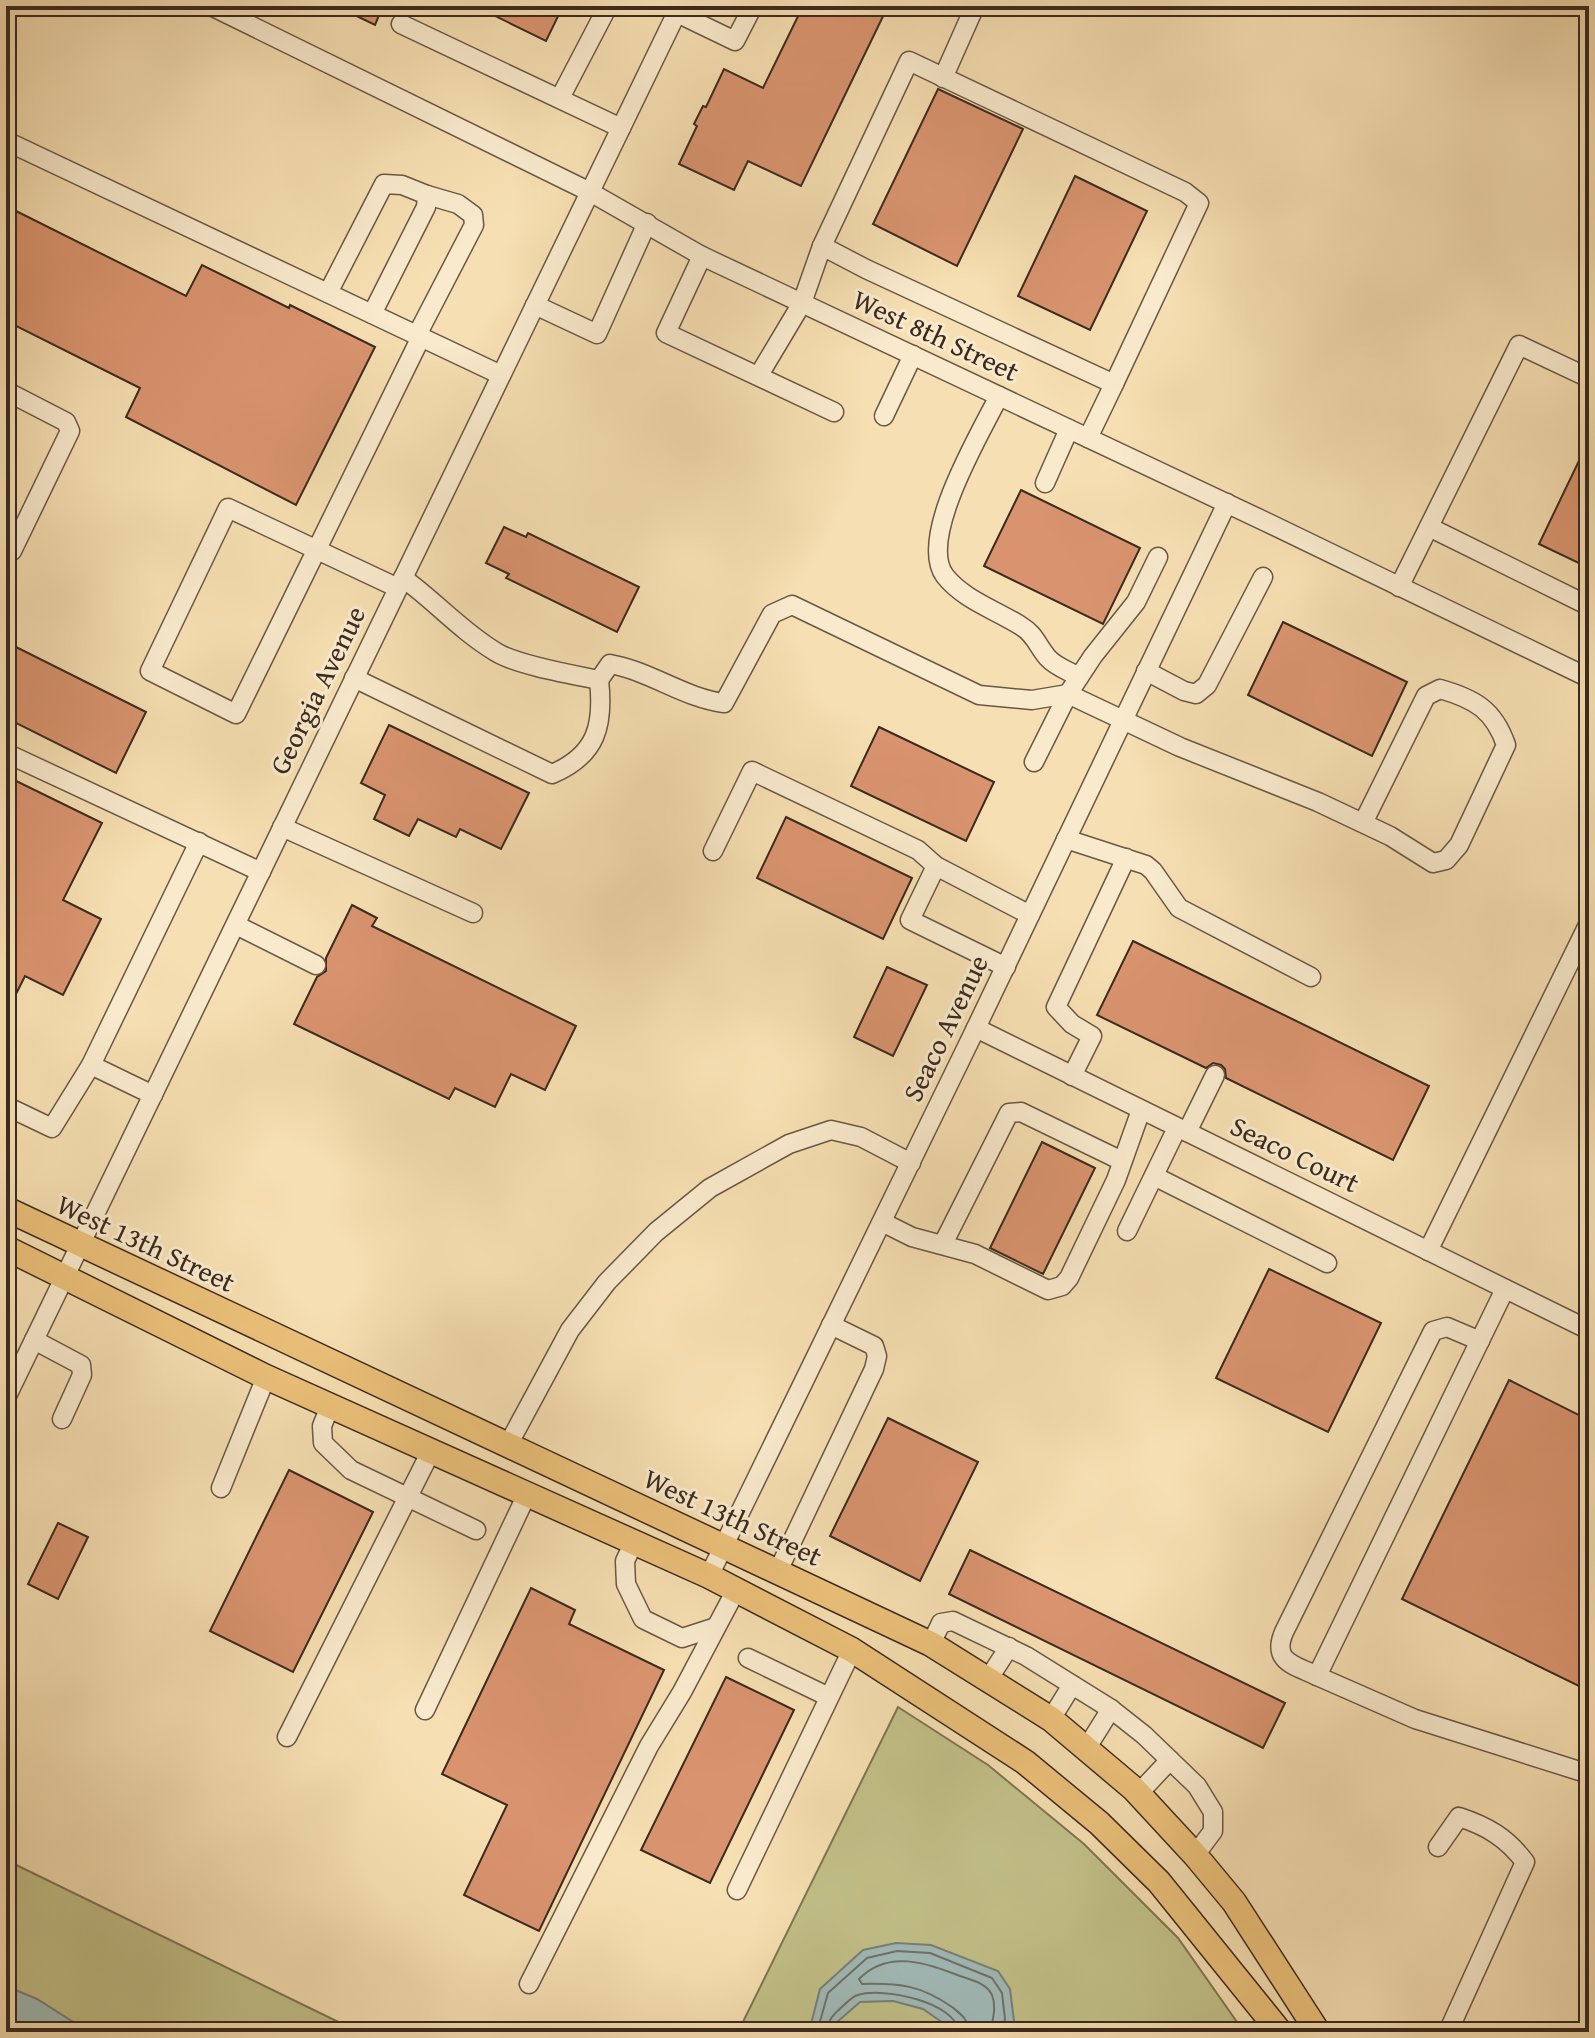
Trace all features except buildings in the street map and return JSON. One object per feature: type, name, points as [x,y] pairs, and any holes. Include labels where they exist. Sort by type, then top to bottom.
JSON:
[{"type":"main road","name":"West 13th Street","points":[[6,1209],[778,1571],[931,1644],[989,1678],[1051,1719],[1086,1749],[1138,1794],[1195,1855],[1234,1902],[1318,2032]]},
{"type":"main road","points":[[6,1248],[266,1377],[709,1576],[852,1650],[1025,1762],[1099,1823],[1159,1882],[1280,2032]]},
{"type":"street","name":"West 8th Street","points":[[211,6],[590,192],[702,256],[1227,503],[1589,678]]},
{"type":"street","points":[[560,98],[608,6]]},
{"type":"street","points":[[678,9],[735,41],[753,6]]},
{"type":"street","points":[[943,78],[975,6]]},
{"type":"street","name":"Georgia Avenue","points":[[6,1398],[678,9]]},
{"type":"street","points":[[401,24],[621,128]]},
{"type":"street","points":[[759,375],[802,303],[822,246],[909,61],[1185,192],[1199,203],[1088,438]]},
{"type":"street","points":[[6,141],[501,375]]},
{"type":"street","points":[[328,293],[384,184],[402,185],[458,204],[473,215],[474,225],[317,550],[236,714],[150,671],[228,508],[317,550],[427,595],[446,616],[498,654],[599,680]]},
{"type":"street","points":[[372,314],[426,207],[427,195]]},
{"type":"street","points":[[535,305],[597,334],[647,223]]},
{"type":"street","points":[[822,246],[1114,384]]},
{"type":"street","points":[[702,256],[666,333],[834,412]]},
{"type":"street","points":[[1399,587],[1519,345],[1589,378]]},
{"type":"street","points":[[884,416],[913,355]]},
{"type":"street","points":[[6,391],[66,422],[70,431],[12,551],[6,554]]},
{"type":"street","points":[[999,396],[942,519],[937,541],[938,564],[952,583],[982,605],[1029,631],[1056,666],[1079,677]]},
{"type":"street","points":[[1045,483],[1069,429]]},
{"type":"street","name":"Seaco Avenue","points":[[709,1576],[1006,967],[1227,503]]},
{"type":"street","points":[[1429,527],[1589,606]]},
{"type":"street","points":[[1034,762],[1068,694],[1136,602],[1158,557]]},
{"type":"street","points":[[1146,671],[1196,694],[1207,685],[1263,577]]},
{"type":"street","points":[[354,678],[552,774],[573,765],[594,741],[603,709],[599,680],[610,664],[629,667],[706,701],[724,703],[772,614],[792,605],[979,695],[1032,700],[1068,694],[1123,721],[1363,823],[1433,863],[1446,860],[1459,845],[1506,745],[1500,727],[1485,708],[1440,689],[1426,696],[1363,823]]},
{"type":"street","points":[[6,753],[261,872]]},
{"type":"street","points":[[713,851],[752,771],[918,850],[936,866],[1030,915]]},
{"type":"street","points":[[282,827],[473,913]]},
{"type":"street","points":[[1066,839],[1146,865],[1179,908],[1311,977]]},
{"type":"street","points":[[6,1106],[52,1128],[91,1065],[199,842]]},
{"type":"street","points":[[1072,1076],[1092,1036],[1072,1024],[1056,1007],[1126,858]]},
{"type":"street","points":[[936,866],[910,920],[1006,967]]},
{"type":"street","points":[[1428,1251],[1589,923]]},
{"type":"street","points":[[236,925],[316,965]]},
{"type":"street","name":"Seaco Court","points":[[976,1028],[1589,1330]]},
{"type":"street","points":[[91,1065],[153,1095]]},
{"type":"street","points":[[1127,1231],[1154,1176],[1215,1075]]},
{"type":"street","points":[[943,1244],[1009,1113],[1014,1110],[1122,1161]]},
{"type":"street","points":[[882,1222],[912,1237],[975,1254],[1040,1287],[1056,1289],[1069,1278],[1122,1161],[1141,1110]]},
{"type":"street","points":[[508,1445],[570,1330],[607,1282],[656,1232],[710,1188],[789,1144],[831,1130],[861,1137],[911,1163]]},
{"type":"street","points":[[1154,1176],[1327,1263]]},
{"type":"street","points":[[1317,1676],[1505,1289]]},
{"type":"street","points":[[778,1571],[866,1387],[877,1356],[874,1346],[831,1325]]},
{"type":"street","points":[[1480,1341],[1447,1327],[1433,1331],[1297,1604],[1280,1642],[1280,1651],[1289,1663],[1415,1719],[1589,1774]]},
{"type":"street","points":[[34,1340],[81,1365],[82,1375],[62,1419]]},
{"type":"street","points":[[221,1488],[266,1377]]},
{"type":"street","points":[[330,1406],[322,1426],[323,1443],[351,1470],[476,1530]]},
{"type":"street","points":[[287,1737],[431,1451]]},
{"type":"street","points":[[425,1710],[527,1494]]},
{"type":"street","points":[[634,1542],[625,1561],[626,1584],[643,1619],[682,1638],[716,1627]]},
{"type":"street","points":[[529,1984],[649,1746],[682,1692],[736,1590]]},
{"type":"street","points":[[931,1644],[941,1623],[953,1621],[1009,1647],[1111,1709],[1144,1735],[1197,1786],[1213,1812],[1213,1831],[1195,1855]]},
{"type":"street","points":[[989,1678],[1009,1647]]},
{"type":"street","points":[[737,1890],[852,1650]]},
{"type":"street","points":[[748,1658],[829,1697]]},
{"type":"street","points":[[1051,1719],[1072,1685]]},
{"type":"street","points":[[1086,1749],[1111,1709]]},
{"type":"street","points":[[1138,1794],[1170,1760]]},
{"type":"street","points":[[1438,1847],[1459,1817],[1497,1833],[1511,1843],[1525,1862],[1448,2032]]},
{"type":"shaded area","points":[[898,1707],[988,1765],[1084,1844],[1178,1938],[1244,2032],[738,2032]]},
{"type":"shaded area","points":[[6,1860],[359,2032],[6,2032]]},
{"type":"water","points":[[896,1943],[931,1945],[998,1971],[1010,1989],[1014,2021],[1007,2032],[956,2032],[923,2009],[893,2001],[860,2002],[836,2023],[835,2032],[809,2032],[820,1989],[863,1950]]},
{"type":"water","points":[[6,1986],[37,1999],[89,2032],[6,2032]]}]
